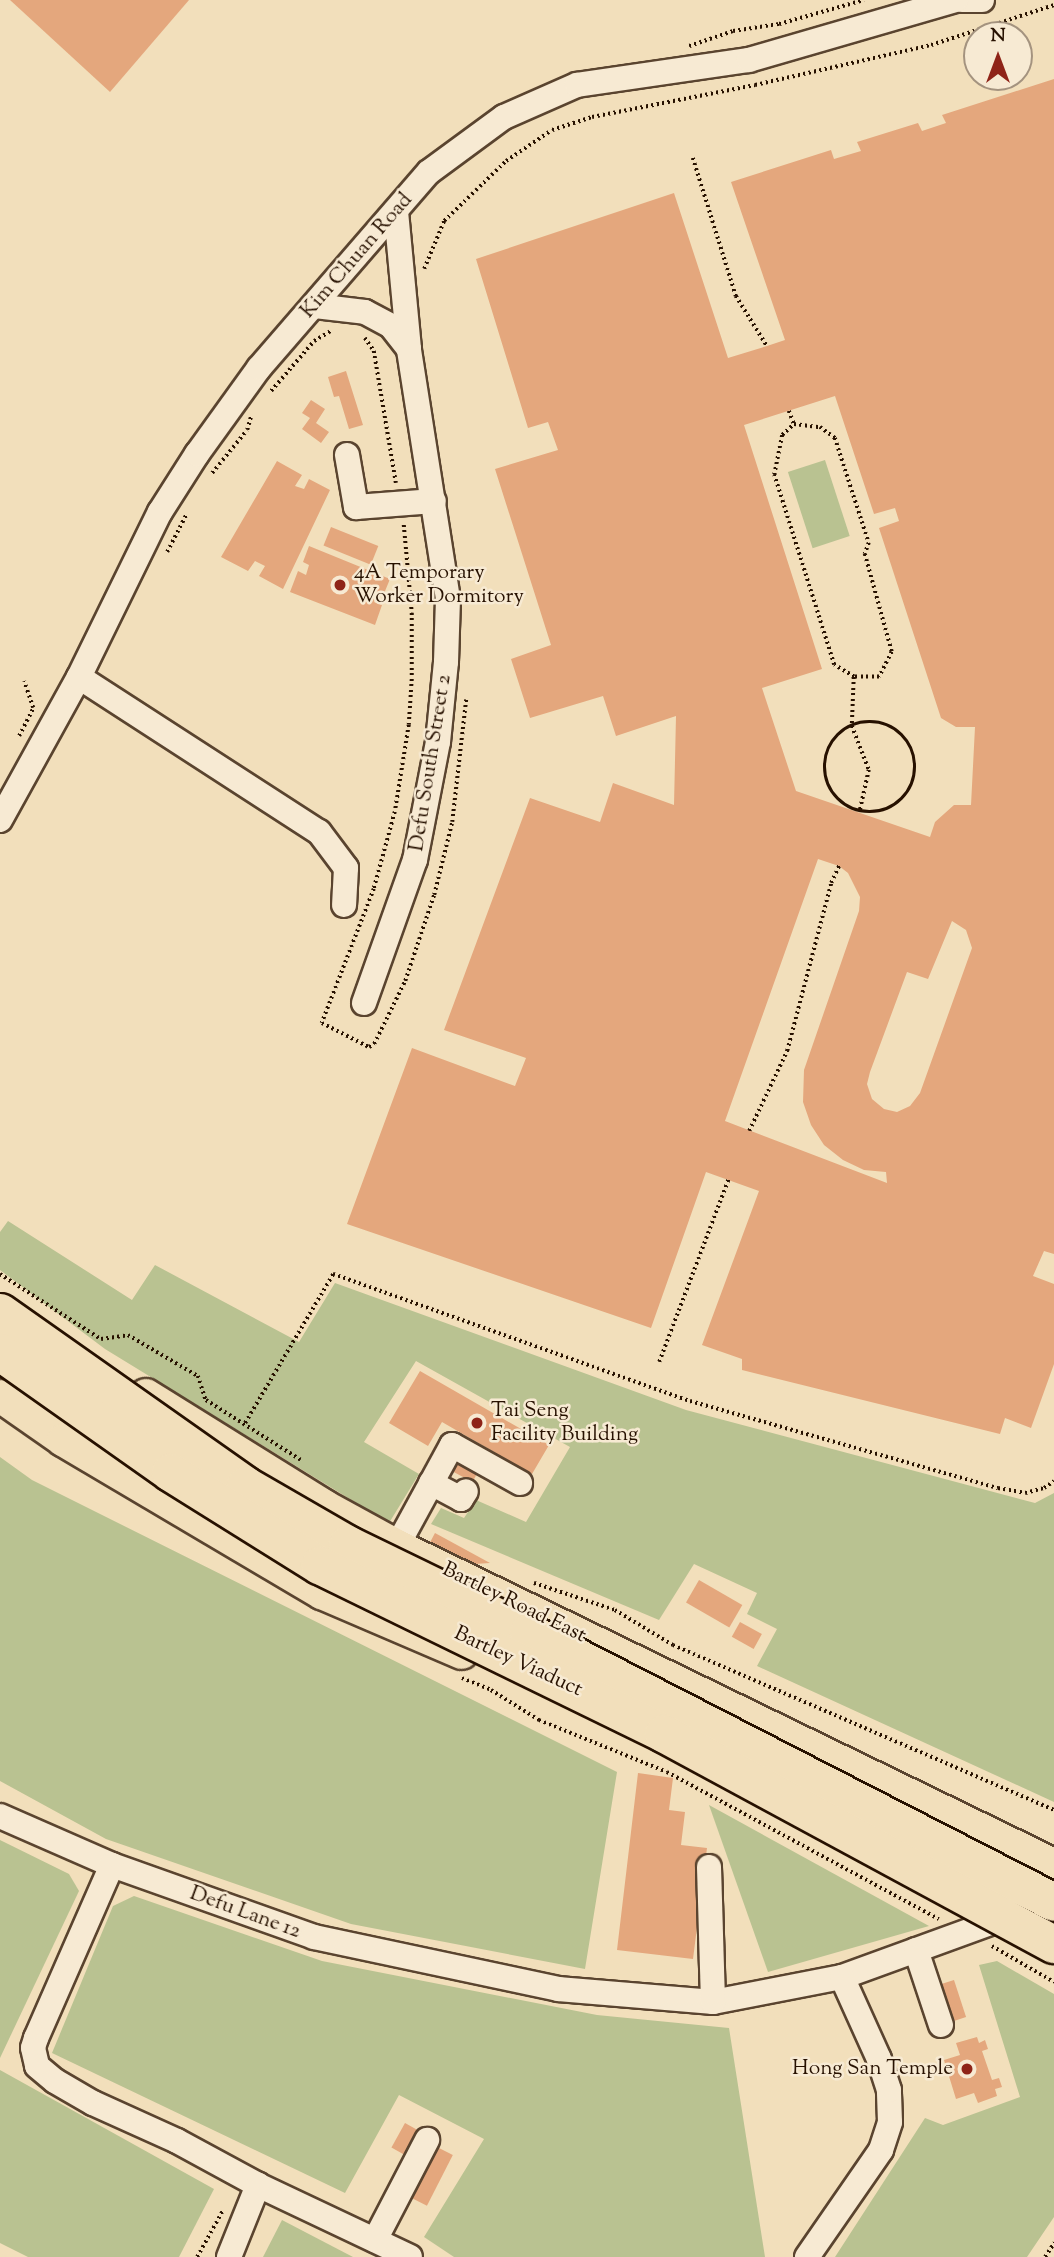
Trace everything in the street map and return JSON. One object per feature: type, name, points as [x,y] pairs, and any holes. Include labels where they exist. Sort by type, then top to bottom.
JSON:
[{"type":"highway","name":"Bartley Viaduct","points":[[0,1312],[245,1485],[347,1544],[528,1632],[1054,1902]]},
{"type":"highway","name":"Bartley Viaduct","points":[[0,1352],[170,1472],[319,1565],[663,1732],[1054,1944]]},
{"type":"main road","name":"Bartley Road East","points":[[0,1296],[98,1366],[324,1506],[397,1546],[1054,1865]]},
{"type":"main road","points":[[0,1396],[63,1440],[322,1593],[506,1672],[691,1768],[965,1926],[1054,1959]]},
{"type":"main road","points":[[160,1498],[196,1494],[213,1484],[219,1456],[208,1434]]},
{"type":"main road","points":[[691,1768],[687,1741],[693,1726],[703,1716],[732,1708]]},
{"type":"street","name":"Kim Chuan Road","points":[[0,820],[79,677],[160,512],[197,454],[259,368],[429,172],[493,125],[577,85],[749,60],[955,0]]},
{"type":"street","points":[[962,0],[982,0]]},
{"type":"street","name":"Defu South Street 2","points":[[364,1003],[415,860],[438,741],[448,599],[408,349],[396,212]]},
{"type":"street","points":[[315,306],[365,312],[391,326],[408,349]]},
{"type":"street","points":[[347,455],[356,507],[434,501]]},
{"type":"street","points":[[79,677],[319,832],[345,868],[344,905]]},
{"type":"street","points":[[397,1546],[452,1446],[520,1483]]},
{"type":"street","points":[[431,1483],[461,1499],[466,1491]]},
{"type":"street","name":"Defu Lane 12","points":[[0,1816],[112,1865],[314,1937],[558,1989],[713,2002],[842,1977],[916,1950],[965,1926]]},
{"type":"street","points":[[112,1865],[36,2038],[33,2048],[37,2066],[55,2081],[93,2103],[177,2141],[250,2180],[410,2257]]},
{"type":"street","points":[[709,1867],[713,2002]]},
{"type":"street","points":[[916,1950],[941,2025]]},
{"type":"street","points":[[807,2257],[881,2150],[890,2122],[889,2090],[879,2059],[842,1977]]},
{"type":"street","points":[[375,2240],[428,2140]]},
{"type":"street","points":[[229,2257],[250,2180]]},
{"type":"path","points":[[685,47],[733,31],[779,24],[864,0]]},
{"type":"path","points":[[423,272],[444,221],[506,161],[552,130],[592,117],[755,85],[931,45],[1054,5]]},
{"type":"path","points":[[693,158],[736,296],[767,346]]},
{"type":"path","points":[[270,393],[314,341],[334,328]]},
{"type":"path","points":[[322,1023],[374,889],[395,812],[409,724],[412,612],[400,503],[374,351],[365,338],[355,332]]},
{"type":"path","points":[[789,411],[794,424]]},
{"type":"path","points":[[206,480],[247,430],[253,413]]},
{"type":"path","points":[[794,424],[820,427],[835,438],[869,543],[865,554],[892,652],[879,677],[854,677],[834,665],[774,475],[782,435],[794,424]]},
{"type":"path","points":[[167,552],[192,503]]},
{"type":"path","points":[[854,677],[852,726],[869,770],[860,812]]},
{"type":"path","points":[[17,742],[33,708],[24,682]]},
{"type":"path","points":[[881,723],[895,729],[907,740],[914,754],[916,769],[912,785],[904,797],[891,807],[860,812],[836,797],[825,771],[831,745],[852,726],[881,723]]},
{"type":"path","points":[[749,1130],[787,1051],[831,883],[839,866]]},
{"type":"path","points":[[659,1362],[728,1180]]},
{"type":"path","points":[[0,1274],[101,1339],[128,1335],[198,1376],[206,1401],[246,1423],[303,1461]]},
{"type":"path","points":[[246,1423],[333,1274],[690,1401],[998,1488],[1024,1493],[1044,1488],[1054,1481]]},
{"type":"path","points":[[522,1580],[561,1590],[615,1610],[673,1645],[889,1736],[961,1771],[1054,1810]]},
{"type":"path","points":[[454,1674],[491,1690],[539,1720],[667,1772],[965,1926],[1054,1982]]},
{"type":"path","points":[[197,2257],[250,2180]]},
{"type":"path","points":[[1045,2257],[1054,2243]]},
{"type":"green space","points":[[825,460],[850,536],[813,548],[788,472]]},
{"type":"green space","points":[[8,1221],[132,1300],[155,1265],[299,1342],[335,1283],[686,1410],[1035,1503],[1054,1493],[1054,1802],[757,1666],[777,1629],[747,1614],[757,1593],[694,1564],[659,1620],[431,1524],[441,1508],[464,1518],[476,1500],[526,1522],[570,1447],[416,1361],[364,1442],[419,1474],[389,1523],[105,1349],[0,1270],[0,1232]]},
{"type":"green space","points":[[0,1457],[32,1480],[617,1772],[585,1969],[351,1924],[106,1839],[0,1781]]},
{"type":"green space","points":[[709,1805],[929,1926],[768,1972]]},
{"type":"green space","points":[[0,1840],[69,1874],[79,1891],[0,2058]]},
{"type":"green space","points":[[134,1896],[322,1961],[597,2015],[729,2028],[765,2257],[454,2257],[424,2237],[484,2139],[399,2095],[345,2193],[52,2053],[113,1906]]},
{"type":"green space","points":[[997,1961],[1054,1994],[1054,2217],[1027,2257],[835,2257],[925,2118],[943,2125],[1020,2097],[979,1965]]},
{"type":"green space","points":[[0,2070],[214,2189],[179,2257],[28,2257],[0,2243]]},
{"type":"green space","points":[[282,2220],[353,2257],[263,2257]]},
{"type":"building","points":[[10,0],[189,0],[110,92]]},
{"type":"building","points":[[1054,79],[1054,1254],[1044,1251],[1033,1276],[1054,1284],[1054,1364],[1031,1428],[1005,1418],[1000,1434],[742,1370],[742,1359],[702,1345],[759,1191],[706,1172],[651,1328],[347,1224],[412,1048],[515,1086],[526,1058],[444,1030],[530,798],[600,822],[613,783],[674,805],[676,716],[616,736],[603,696],[530,718],[511,659],[551,645],[495,469],[558,450],[548,422],[528,428],[476,259],[674,193],[728,358],[785,340],[731,182],[831,150],[834,159],[861,151],[857,142],[918,123],[922,131],[946,123],[942,115],[1017,91],[1033,91],[1033,86]],"holes":[[[835,396],[874,514],[895,508],[899,521],[879,528],[941,718],[956,727],[975,727],[971,805],[954,805],[935,822],[930,837],[796,791],[762,688],[822,669],[744,425]],[[818,859],[839,866],[848,873],[860,897],[859,911],[804,1070],[803,1102],[811,1125],[824,1145],[843,1160],[864,1170],[886,1172],[887,1183],[725,1121]],[[952,921],[966,930],[972,948],[920,1093],[910,1106],[897,1112],[884,1109],[872,1099],[867,1084],[870,1072],[907,972],[928,979]]]},
{"type":"building","points":[[346,371],[363,425],[349,429],[339,396],[334,397],[328,377]]},
{"type":"building","points":[[311,400],[325,409],[316,423],[329,432],[321,443],[302,429],[310,418],[302,413]]},
{"type":"building","points":[[277,461],[302,475],[295,486],[304,489],[309,479],[330,490],[283,589],[259,576],[265,566],[255,561],[248,571],[221,557]]},
{"type":"building","points":[[331,527],[378,546],[371,565],[324,546]]},
{"type":"building","name":"4A Temporary Worker Dormitory","points":[[309,546],[390,579],[383,596],[377,594],[374,602],[382,605],[375,625],[290,592],[298,571],[306,575],[309,565],[303,562]]},
{"type":"building","name":"Tai Seng Facility Building","points":[[420,1371],[549,1445],[532,1474],[442,1422],[428,1446],[389,1423]]},
{"type":"building","points":[[456,1462],[477,1473],[472,1482],[451,1471]]},
{"type":"building","points":[[435,1533],[490,1563],[459,1565],[427,1548]]},
{"type":"building","points":[[699,1580],[742,1605],[729,1628],[686,1603]]},
{"type":"building","points":[[740,1622],[762,1634],[754,1649],[732,1637]]},
{"type":"building","points":[[638,1773],[673,1778],[669,1810],[685,1812],[681,1845],[707,1848],[693,1959],[617,1950]]},
{"type":"building","points":[[954,1980],[966,2017],[948,2023],[936,1986]]},
{"type":"building","name":"Hong San Temple","points":[[977,2037],[979,2043],[985,2040],[988,2049],[982,2051],[992,2080],[999,2078],[1002,2087],[995,2089],[997,2096],[978,2103],[974,2093],[956,2099],[944,2060],[960,2055],[956,2043]]},
{"type":"building","points":[[405,2123],[423,2133],[410,2158],[391,2147]]},
{"type":"building","points":[[435,2146],[453,2155],[427,2206],[409,2197]]},
{"type":"place","name":"4A Temporary Worker Dormitory","points":[[340,585]]},
{"type":"place","name":"Tai Seng Facility Building","points":[[477,1423]]},
{"type":"place","name":"Hong San Temple","points":[[967,2069]]}]
